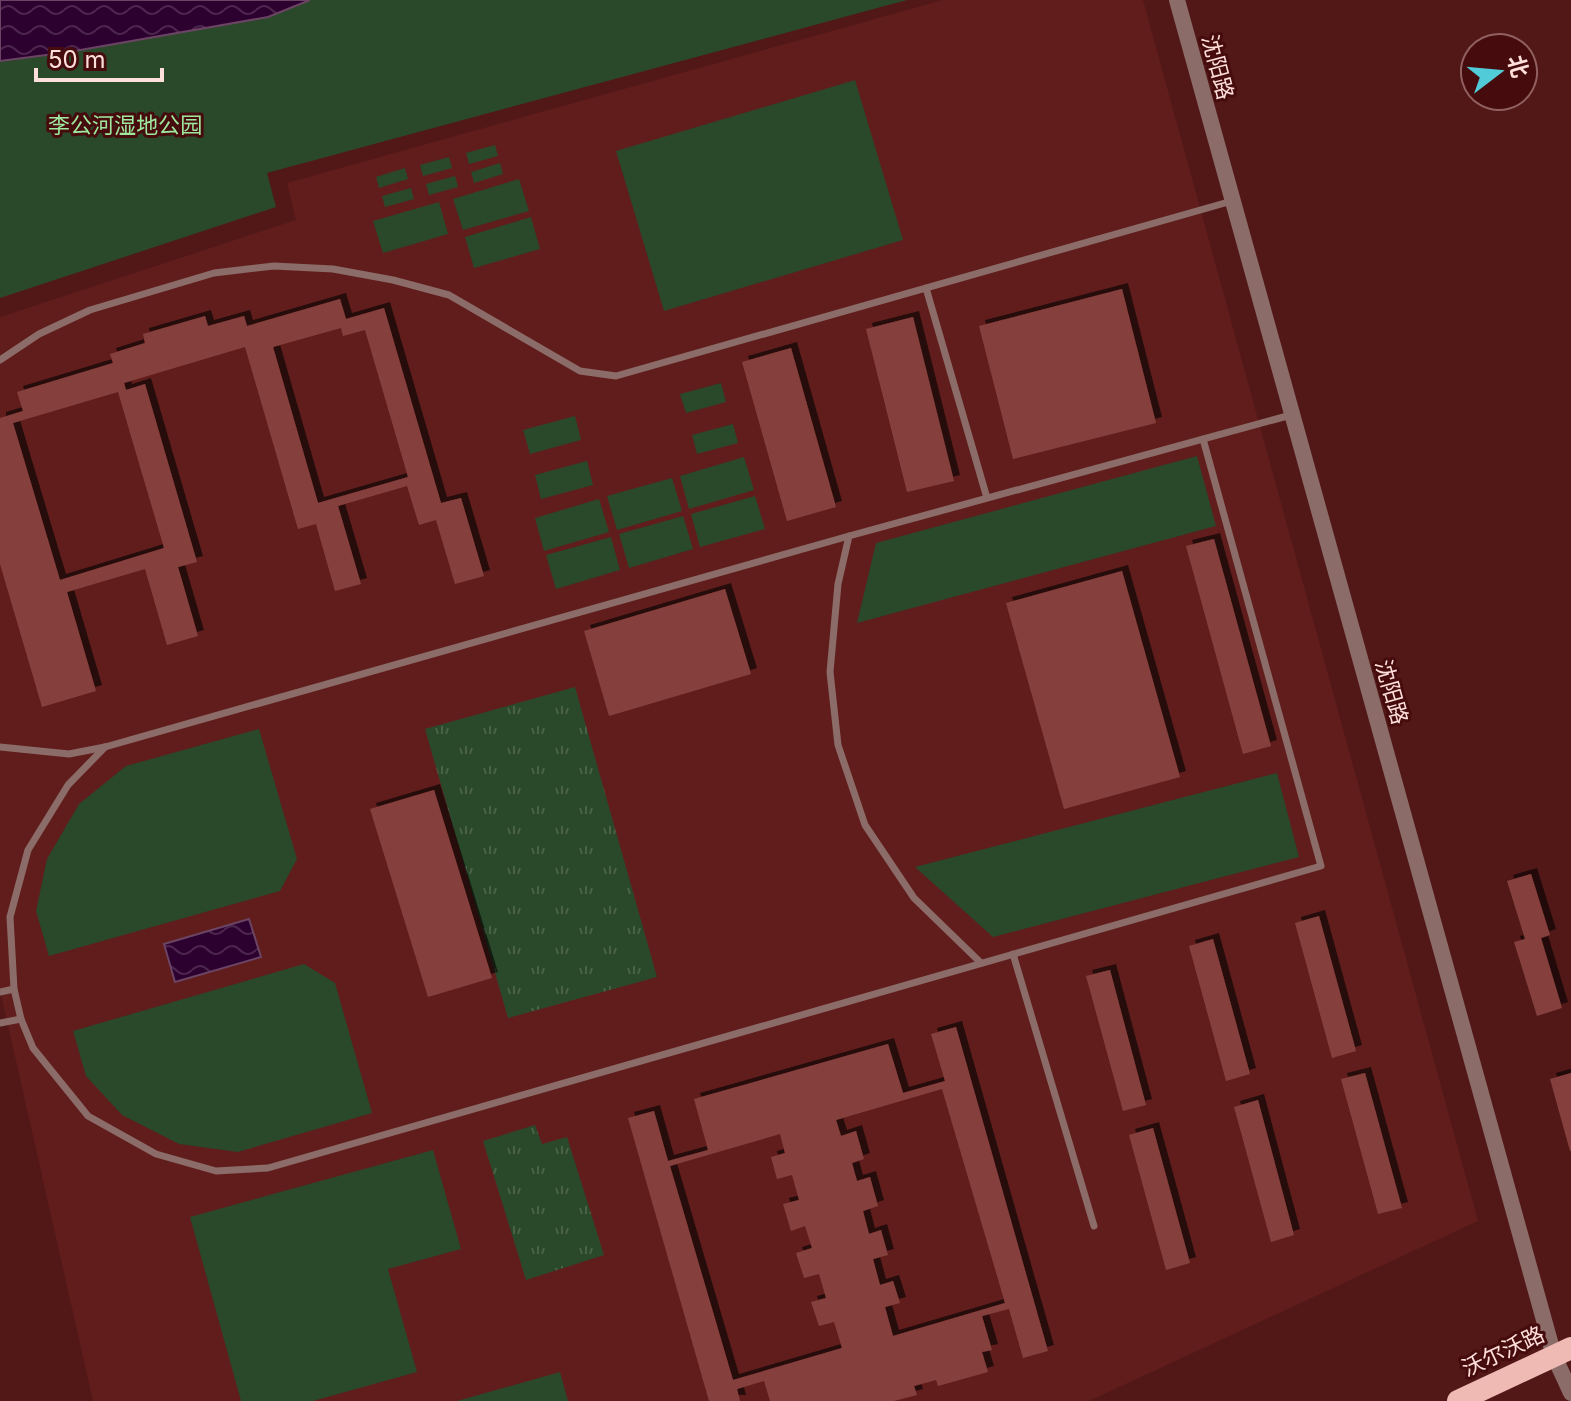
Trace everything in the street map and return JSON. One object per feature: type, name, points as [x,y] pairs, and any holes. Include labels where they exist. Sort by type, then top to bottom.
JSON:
[{"type":"highway","name":"沃尔沃路","points":[[1458,1401],[1562,1352]]},
{"type":"street","name":"沈阳路","points":[[1177,0],[1292,415],[1562,1352],[1571,1393]]},
{"type":"lane","points":[[0,360],[39,334],[90,310],[214,273],[274,266],[333,269],[449,295],[580,371],[616,376],[1232,201]]},
{"type":"lane","points":[[926,288],[987,498]]},
{"type":"lane","points":[[0,747],[69,754],[105,747],[849,536],[1292,415]]},
{"type":"lane","points":[[105,747],[68,785],[28,850],[10,917],[14,989],[21,1019],[33,1048],[88,1116],[156,1154],[216,1171],[268,1168],[1321,866],[1203,439]]},
{"type":"lane","points":[[849,536],[838,584],[830,672],[838,745],[865,825],[914,898],[981,963]]},
{"type":"lane","points":[[1013,954],[1094,1226]]},
{"type":"lane","points":[[0,992],[14,989]]},
{"type":"lane","points":[[0,1023],[21,1019]]},
{"type":"shaded area","points":[[943,0],[1143,0],[1478,1221],[1089,1401],[93,1401],[0,990],[0,317],[296,220],[287,183]]},
{"type":"green space","name":"李公河湿地公园","points":[[0,0],[907,0],[267,173],[276,207],[0,298]]},
{"type":"green space","points":[[855,80],[903,240],[664,311],[616,151]]},
{"type":"green space","points":[[495,145],[498,156],[469,164],[466,153]]},
{"type":"green space","points":[[449,157],[452,168],[423,176],[420,165]]},
{"type":"green space","points":[[500,163],[503,174],[474,183],[471,172]]},
{"type":"green space","points":[[405,168],[408,179],[379,188],[376,177]]},
{"type":"green space","points":[[455,176],[458,187],[429,195],[426,184]]},
{"type":"green space","points":[[519,179],[529,211],[463,230],[453,199]]},
{"type":"green space","points":[[411,188],[414,199],[385,207],[382,196]]},
{"type":"green space","points":[[439,202],[448,234],[383,253],[373,221]]},
{"type":"green space","points":[[531,217],[540,249],[474,268],[465,237]]},
{"type":"green space","points":[[721,383],[726,402],[686,413],[680,394]]},
{"type":"green space","points":[[575,416],[581,440],[530,454],[523,430]]},
{"type":"green space","points":[[733,424],[738,443],[697,454],[692,435]]},
{"type":"green space","points":[[1197,456],[1216,526],[857,623],[876,543]]},
{"type":"green space","points":[[744,457],[754,490],[689,509],[680,476]]},
{"type":"green space","points":[[587,461],[593,485],[541,499],[535,475]]},
{"type":"green space","points":[[672,478],[682,511],[617,530],[607,496]]},
{"type":"green space","points":[[755,496],[765,529],[700,547],[691,514]]},
{"type":"green space","points":[[599,499],[609,532],[544,551],[535,518]]},
{"type":"green space","points":[[683,516],[693,549],[629,568],[619,534]]},
{"type":"green space","points":[[611,537],[620,570],[556,589],[546,555]]},
{"type":"green space","points":[[575,687],[657,977],[508,1018],[425,729]]},
{"type":"green space","points":[[259,729],[297,859],[280,891],[49,956],[36,911],[47,859],[79,804],[126,766]]},
{"type":"green space","points":[[1277,773],[1299,857],[993,937],[915,867]]},
{"type":"green space","points":[[304,964],[335,983],[372,1113],[238,1152],[179,1144],[122,1115],[86,1076],[73,1031]]},
{"type":"green space","points":[[535,1125],[542,1144],[567,1137],[604,1255],[526,1280],[483,1141]]},
{"type":"green space","points":[[433,1150],[461,1249],[388,1269],[417,1372],[313,1401],[241,1401],[190,1217]]},
{"type":"green space","points":[[560,1372],[568,1401],[457,1401]]},
{"type":"water","points":[[0,0],[310,0],[268,17],[0,61]]},
{"type":"water","points":[[249,919],[261,957],[175,982],[164,944]]},
{"type":"building","points":[[1122,289],[1156,423],[1013,459],[979,326]]},
{"type":"building","points":[[340,299],[346,319],[384,308],[441,503],[461,498],[484,576],[455,584],[436,520],[419,525],[407,486],[338,506],[361,584],[335,591],[316,524],[298,529],[245,347],[124,383],[126,390],[145,384],[197,562],[178,567],[198,636],[167,645],[145,569],[67,592],[96,691],[42,707],[0,564],[0,418],[23,411],[17,392],[113,363],[110,354],[145,343],[143,334],[205,316],[208,326],[244,316],[247,326]],"holes":[[[341,328],[343,336],[365,330],[408,477],[318,503],[273,347]],[[118,392],[164,548],[60,580],[13,423]]]},
{"type":"building","points":[[913,317],[954,481],[907,492],[866,329]]},
{"type":"building","points":[[791,348],[836,507],[787,521],[742,362]]},
{"type":"building","points":[[1214,539],[1271,746],[1243,754],[1186,546]]},
{"type":"building","points":[[1122,571],[1180,777],[1064,809],[1006,603]]},
{"type":"building","points":[[725,589],[751,674],[609,716],[584,631]]},
{"type":"building","points":[[434,790],[492,978],[428,997],[370,809]]},
{"type":"building","points":[[1531,874],[1550,935],[1541,938],[1562,1008],[1537,1016],[1514,942],[1525,939],[1507,881]]},
{"type":"building","points":[[1319,916],[1356,1051],[1332,1058],[1295,923]]},
{"type":"building","points":[[1213,939],[1250,1074],[1226,1081],[1189,946]]},
{"type":"building","points":[[1110,970],[1146,1105],[1123,1111],[1086,976]]},
{"type":"building","points":[[956,1027],[1048,1351],[1023,1358],[1009,1309],[982,1316],[992,1350],[982,1352],[988,1372],[938,1386],[936,1380],[914,1386],[917,1395],[894,1401],[770,1401],[764,1381],[737,1389],[740,1401],[709,1401],[628,1118],[654,1111],[668,1161],[708,1150],[694,1099],[888,1044],[903,1093],[945,1081],[931,1034]],"holes":[[[942,1089],[1005,1303],[893,1336],[885,1307],[900,1303],[893,1281],[880,1285],[873,1259],[888,1255],[881,1230],[869,1234],[863,1211],[878,1206],[870,1177],[857,1181],[852,1163],[864,1159],[856,1131],[841,1136],[836,1120]],[[780,1134],[785,1153],[771,1157],[777,1179],[792,1175],[799,1200],[783,1204],[791,1231],[805,1226],[812,1248],[796,1253],[804,1278],[819,1274],[826,1298],[811,1302],[819,1326],[834,1322],[842,1348],[733,1380],[670,1166]]]},
{"type":"building","points":[[1365,1073],[1402,1208],[1378,1214],[1341,1079]]},
{"type":"building","points":[[1571,1073],[1571,1151],[1570,1151],[1550,1079]]},
{"type":"building","points":[[1258,1100],[1294,1235],[1271,1242],[1234,1107]]},
{"type":"building","points":[[1153,1128],[1190,1263],[1166,1270],[1129,1135]]}]
